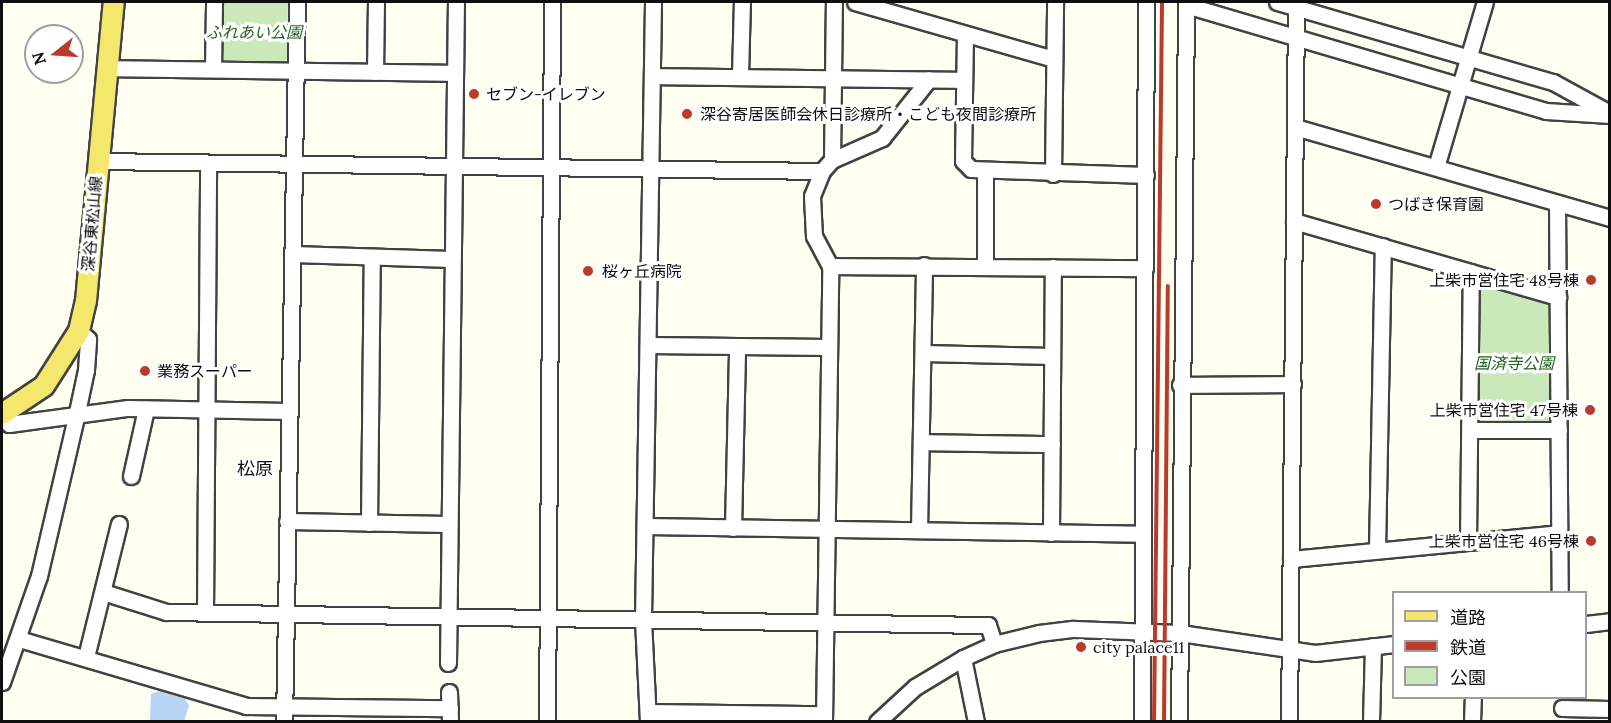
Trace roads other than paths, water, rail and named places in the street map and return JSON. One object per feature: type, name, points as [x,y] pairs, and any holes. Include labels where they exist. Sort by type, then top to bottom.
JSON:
[{"type":"main road","name":"深谷東松山線","points":[[2,416],[44,386],[66,357],[79,331],[114,2]]},
{"type":"street","points":[[213,69],[214,2]]},
{"type":"street","points":[[284,714],[297,2]]},
{"type":"street","points":[[375,72],[376,2]]},
{"type":"street","points":[[448,663],[446,616],[456,2]]},
{"type":"street","points":[[547,722],[545,618],[552,2]]},
{"type":"street","points":[[653,2],[643,619],[648,717],[733,718],[824,718],[830,266],[814,236],[811,214],[812,196],[827,166],[833,78],[834,2]]},
{"type":"street","points":[[740,76],[742,2]]},
{"type":"street","points":[[855,2],[1054,59]]},
{"type":"street","points":[[1053,174],[1055,2]]},
{"type":"street","points":[[1142,722],[1146,2]]},
{"type":"street","points":[[1277,2],[1296,4],[1553,82],[1610,114]]},
{"type":"street","points":[[1436,167],[1485,2]]},
{"type":"street","points":[[1179,722],[1180,385],[1186,3],[1546,111],[1610,114]]},
{"type":"street","points":[[1289,722],[1296,4]]},
{"type":"street","points":[[965,34],[963,161],[971,170],[985,173],[1146,175]]},
{"type":"street","points":[[106,68],[455,73]]},
{"type":"street","points":[[652,76],[964,80]]},
{"type":"street","points":[[98,161],[650,169],[827,166],[882,138],[930,79]]},
{"type":"street","points":[[1295,127],[1610,218]]},
{"type":"street","points":[[205,613],[209,410],[208,163]]},
{"type":"street","points":[[984,266],[985,173]]},
{"type":"street","points":[[1557,203],[1560,591]]},
{"type":"street","points":[[1294,221],[1558,297]]},
{"type":"street","points":[[1377,550],[1383,246]]},
{"type":"street","points":[[292,254],[452,259]]},
{"type":"street","points":[[369,523],[372,258]]},
{"type":"street","points":[[920,530],[924,265]]},
{"type":"street","points":[[830,266],[1145,268]]},
{"type":"street","points":[[1051,532],[1053,267]]},
{"type":"street","points":[[1468,540],[1471,272]]},
{"type":"street","points":[[2,682],[19,639],[39,576],[76,417],[86,370],[88,339],[79,331]]},
{"type":"street","points":[[648,345],[828,347]]},
{"type":"street","points":[[733,528],[737,346]]},
{"type":"street","points":[[923,353],[1052,356]]},
{"type":"street","points":[[1180,385],[1293,384]]},
{"type":"street","points":[[2,416],[9,424],[76,417],[128,408],[289,411]]},
{"type":"street","points":[[131,476],[146,409]]},
{"type":"street","points":[[1470,430],[1558,430]]},
{"type":"street","points":[[921,442],[1052,444]]},
{"type":"street","points":[[287,522],[448,525]]},
{"type":"street","points":[[86,657],[119,524]]},
{"type":"street","points":[[646,526],[1143,534]]},
{"type":"street","points":[[1291,559],[1468,540],[1559,533]]},
{"type":"street","points":[[103,592],[166,612],[988,625],[994,644]]},
{"type":"street","points":[[1587,624],[1610,621]]},
{"type":"street","points":[[878,721],[915,687],[963,658],[994,644],[1074,629],[1180,633],[1315,653],[1392,644]]},
{"type":"street","points":[[19,639],[246,706],[284,714],[450,715],[449,692]]},
{"type":"street","points":[[1371,722],[1373,646]]},
{"type":"street","points":[[963,658],[976,722]]},
{"type":"street","points":[[1472,722],[1473,699]]},
{"type":"street","points":[[1561,709],[1610,708]]},
{"type":"water","points":[[159,691],[185,699],[189,706],[184,721],[150,721],[151,694]]},
{"type":"railway","points":[[1154,722],[1162,2]]},
{"type":"railway","points":[[1164,722],[1168,286]]},
{"type":"place","name":"セブン-イレブン","points":[[474,94]]},
{"type":"place","name":"深谷寄居医師会休日診療所・こども夜間診療所","points":[[687,114]]},
{"type":"place","name":"つばき保育園","points":[[1376,204]]},
{"type":"place","name":"桜ヶ丘病院","points":[[588,271]]},
{"type":"place","name":"上柴市営住宅 48号棟","points":[[1591,280]]},
{"type":"place","name":"業務スーパー","points":[[145,371]]},
{"type":"place","name":"上柴市営住宅 47号棟","points":[[1590,410]]},
{"type":"place","name":"上柴市営住宅 46号棟","points":[[1591,541]]},
{"type":"place","name":"city palace11","points":[[1081,647]]},
{"type":"district","name":"松原","points":[[255,469]]},
{"type":"park label","name":"ふれあい公園","points":[[254,32]]},
{"type":"park label","name":"国済寺公園","points":[[1514,363]]}]
